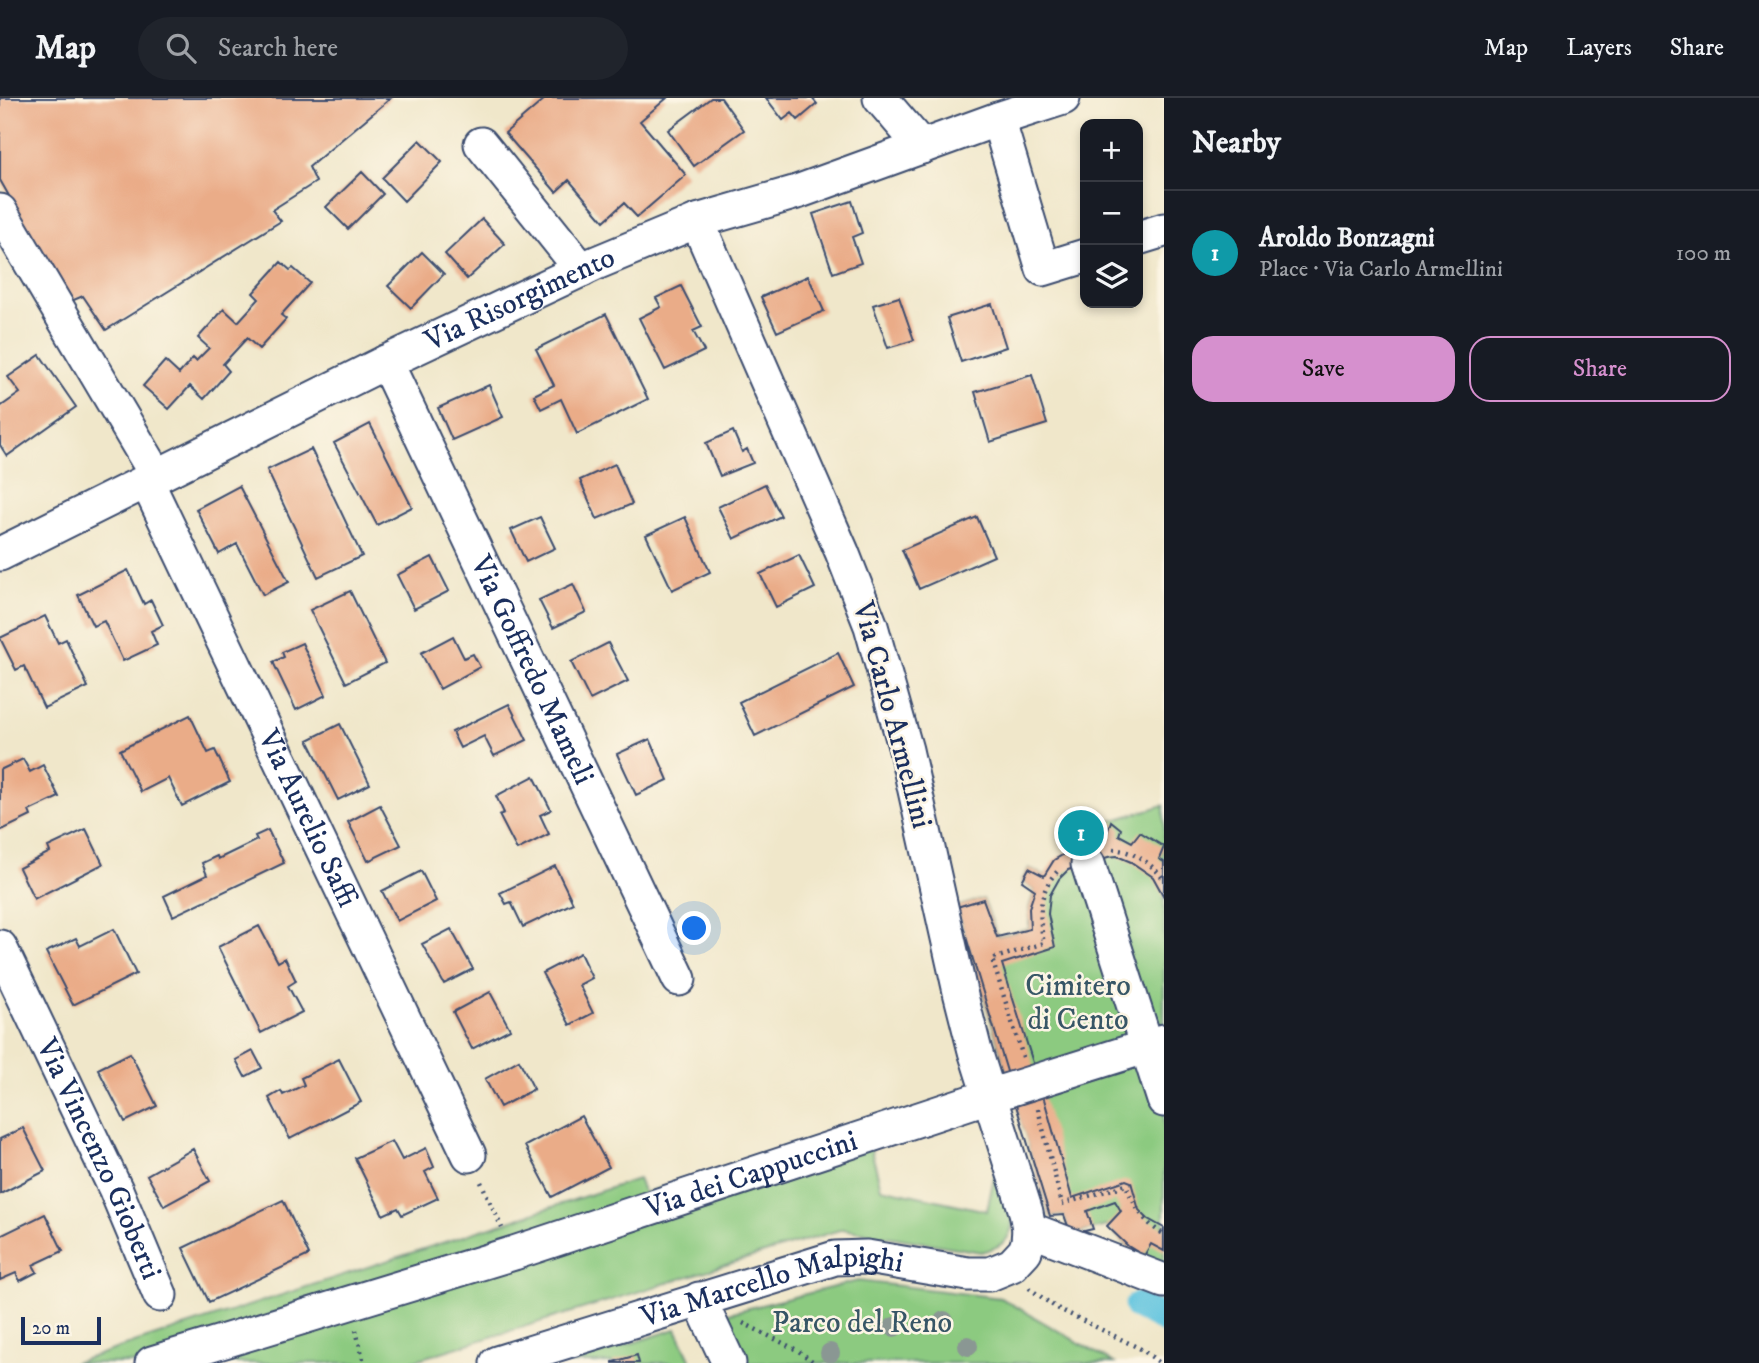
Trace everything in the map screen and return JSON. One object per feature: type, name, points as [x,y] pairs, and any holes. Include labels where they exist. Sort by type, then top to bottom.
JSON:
[{"type":"street","points":[[880,98],[922,147]]},
{"type":"street","name":"Via Risorgimento","points":[[0,554],[386,362],[582,270],[697,221],[797,192],[1063,98]]},
{"type":"street","points":[[998,119],[1043,269],[1080,258]]},
{"type":"street","points":[[481,144],[582,270]]},
{"type":"street","name":"Via Aurelio Saffi","points":[[0,211],[152,479],[469,1155]]},
{"type":"street","name":"Via Carlo Armellini","points":[[697,221],[827,517],[871,626],[906,750],[960,992],[1029,1229]]},
{"type":"street","points":[[1143,236],[1164,230]]},
{"type":"street","name":"Via Goffredo Mameli","points":[[386,362],[679,979]]},
{"type":"street","points":[[1088,859],[1155,1043],[1164,1100]]},
{"type":"street","name":"Via Vincenzo Gioberti","points":[[0,947],[116,1190],[160,1295]]},
{"type":"street","name":"Via dei Cappuccini","points":[[152,1363],[514,1253],[1155,1043]]},
{"type":"street","points":[[1002,1270],[1012,1265],[1025,1251],[1029,1229],[1164,1281]]},
{"type":"street","name":"Via Marcello Malpighi","points":[[497,1363],[835,1258],[867,1257],[968,1274],[990,1274],[1002,1270]]},
{"type":"street","points":[[699,1299],[729,1363]]},
{"type":"path","points":[[1164,880],[1156,869],[1128,851],[1088,859],[1056,872],[1045,889],[1040,907],[1044,943],[992,959],[1031,1083],[1062,1204],[1126,1185],[1140,1214],[1164,1234]]},
{"type":"path","points":[[469,1155],[514,1253]]},
{"type":"path","points":[[1002,1270],[1055,1307],[1141,1349],[1160,1363]]},
{"type":"path","points":[[737,1320],[797,1350],[816,1363]]},
{"type":"green space","name":"Cimitero di Cento","points":[[1164,805],[1164,1264],[1128,1246],[1107,1226],[1071,1234],[1064,1215],[1050,1216],[957,907],[983,899],[998,937],[1029,929],[1029,908],[1035,890],[1022,881],[1029,868],[1044,876],[1071,850],[1065,823],[1088,815],[1094,826]]},
{"type":"green space","points":[[864,1123],[881,1188],[987,1211],[997,1162],[1013,1219],[1007,1239],[996,1247],[981,1252],[843,1229],[406,1363],[73,1363],[638,1179],[644,1193]]},
{"type":"green space","name":"Parco del Reno","points":[[858,1281],[1001,1298],[1114,1363],[748,1363],[725,1314]]},
{"type":"green space","points":[[676,1329],[692,1363],[570,1363]]},
{"type":"building","points":[[0,98],[391,98],[309,167],[316,182],[272,210],[281,221],[106,330],[83,296],[69,302],[0,180]]},
{"type":"building","points":[[546,98],[667,98],[640,121],[686,175],[637,217],[624,203],[604,221],[569,180],[556,192],[505,133]]},
{"type":"building","points":[[711,98],[721,98],[744,130],[694,166],[668,130]]},
{"type":"building","points":[[766,98],[812,98],[817,104],[798,120],[792,113],[783,120]]},
{"type":"building","points":[[420,140],[442,162],[404,201],[382,178]]},
{"type":"building","points":[[362,172],[383,194],[348,229],[326,207]]},
{"type":"building","points":[[852,201],[862,233],[852,237],[861,263],[833,273],[813,214]]},
{"type":"building","points":[[482,219],[505,244],[467,279],[445,254]]},
{"type":"building","points":[[422,252],[444,274],[411,308],[388,286]]},
{"type":"building","points":[[281,262],[290,270],[293,268],[310,283],[281,315],[286,319],[259,349],[247,338],[223,364],[229,371],[204,399],[190,386],[169,409],[143,386],[165,361],[179,374],[193,358],[196,361],[209,348],[198,338],[224,309],[238,322],[259,299],[253,293]]},
{"type":"building","points":[[808,276],[824,311],[777,332],[761,297]]},
{"type":"building","points":[[681,286],[702,327],[693,331],[704,351],[665,370],[639,318],[661,307],[656,298]]},
{"type":"building","points":[[899,297],[914,340],[888,348],[873,305]]},
{"type":"building","points":[[992,304],[1006,347],[961,362],[947,318]]},
{"type":"building","points":[[606,314],[648,399],[577,434],[561,399],[541,409],[534,395],[554,385],[536,349]]},
{"type":"building","points":[[40,355],[76,407],[7,456],[0,445],[0,407],[20,393],[8,377]]},
{"type":"building","points":[[1032,375],[1047,424],[990,442],[975,392]]},
{"type":"building","points":[[489,385],[503,417],[452,440],[438,408]]},
{"type":"building","points":[[370,424],[412,507],[377,525],[334,443]]},
{"type":"building","points":[[733,431],[742,452],[747,449],[753,463],[720,476],[706,443]]},
{"type":"building","points":[[311,449],[362,556],[318,577],[267,470]]},
{"type":"building","points":[[615,464],[632,504],[597,519],[580,480]]},
{"type":"building","points":[[765,484],[781,516],[734,539],[718,507]]},
{"type":"building","points":[[239,486],[289,582],[263,595],[237,544],[219,554],[196,509]]},
{"type":"building","points":[[540,517],[555,548],[526,562],[511,530]]},
{"type":"building","points":[[685,517],[710,572],[672,590],[646,535]]},
{"type":"building","points":[[977,517],[994,556],[919,589],[902,550]]},
{"type":"building","points":[[799,555],[815,588],[776,607],[760,574]]},
{"type":"building","points":[[432,557],[449,591],[414,609],[397,575]]},
{"type":"building","points":[[128,570],[144,604],[151,600],[163,625],[151,631],[157,645],[123,661],[104,621],[93,626],[78,595]]},
{"type":"building","points":[[573,584],[586,612],[553,628],[539,600]]},
{"type":"building","points":[[350,591],[385,663],[346,683],[310,610]]},
{"type":"building","points":[[45,616],[58,643],[66,639],[88,687],[44,708],[24,666],[16,670],[0,638]]},
{"type":"building","points":[[453,636],[464,658],[473,654],[480,667],[440,689],[421,653]]},
{"type":"building","points":[[302,643],[326,695],[296,710],[273,662],[284,657],[282,652]]},
{"type":"building","points":[[608,643],[628,681],[590,700],[571,662]]},
{"type":"building","points":[[838,653],[854,687],[755,736],[739,702]]},
{"type":"building","points":[[509,704],[527,740],[494,756],[484,736],[460,748],[452,732]]},
{"type":"building","points":[[190,715],[208,753],[215,750],[230,782],[182,806],[168,778],[141,792],[120,750]]},
{"type":"building","points":[[340,724],[370,784],[338,800],[308,740]]},
{"type":"building","points":[[650,739],[668,780],[636,795],[617,754]]},
{"type":"building","points":[[23,759],[30,772],[43,765],[59,797],[29,811],[31,816],[0,831],[0,770]]},
{"type":"building","points":[[534,776],[551,810],[540,815],[549,834],[517,850],[499,815],[504,813],[496,796]]},
{"type":"building","points":[[380,805],[401,845],[368,861],[348,822]]},
{"type":"building","points":[[1088,815],[1100,840],[1105,839],[1111,821],[1121,829],[1119,835],[1132,842],[1140,832],[1164,847],[1159,859],[1164,862],[1164,897],[1153,877],[1117,856],[1068,870],[1059,879],[1050,895],[1048,914],[1055,947],[1002,964],[1035,1069],[1009,1078],[957,907],[983,899],[997,937],[1030,929],[1029,908],[1035,890],[1022,881],[1029,868],[1044,876],[1054,860],[1071,850],[1065,823]]},
{"type":"building","points":[[86,829],[103,864],[34,899],[19,868],[50,852],[48,847]]},
{"type":"building","points":[[268,830],[284,863],[173,916],[164,896],[207,875],[202,863],[217,856],[218,859],[257,840],[255,836]]},
{"type":"building","points":[[555,866],[573,903],[523,927],[511,902],[506,904],[500,893]]},
{"type":"building","points":[[421,871],[436,901],[397,921],[382,891]]},
{"type":"building","points":[[259,926],[278,962],[285,958],[296,981],[288,986],[302,1012],[261,1033],[218,947]]},
{"type":"building","points":[[114,929],[136,974],[73,1005],[46,952],[76,938],[80,946]]},
{"type":"building","points":[[451,929],[473,969],[444,984],[422,944]]},
{"type":"building","points":[[580,953],[592,978],[579,985],[593,1013],[570,1025],[542,973]]},
{"type":"building","points":[[490,992],[510,1029],[472,1049],[453,1012]]},
{"type":"building","points":[[253,1051],[262,1068],[245,1077],[236,1060]]},
{"type":"building","points":[[130,1053],[157,1106],[125,1122],[98,1069]]},
{"type":"building","points":[[339,1059],[361,1102],[290,1139],[269,1098],[281,1091],[283,1095],[304,1085],[301,1078]]},
{"type":"building","points":[[519,1060],[534,1089],[500,1107],[485,1079]]},
{"type":"building","points":[[1042,1092],[1072,1198],[1126,1180],[1131,1182],[1139,1210],[1164,1228],[1164,1251],[1151,1244],[1144,1256],[1128,1246],[1107,1226],[1121,1211],[1115,1201],[1087,1211],[1093,1229],[1071,1234],[1064,1215],[1050,1216],[1015,1102]]},
{"type":"building","points":[[581,1116],[609,1167],[552,1197],[525,1146]]},
{"type":"building","points":[[23,1128],[45,1171],[0,1194],[0,1139]]},
{"type":"building","points":[[392,1141],[402,1160],[426,1148],[434,1167],[425,1172],[438,1198],[402,1215],[398,1208],[383,1215],[355,1158]]},
{"type":"building","points":[[193,1149],[210,1181],[164,1206],[147,1175]]},
{"type":"building","points":[[283,1200],[309,1255],[209,1302],[183,1248]]},
{"type":"building","points":[[45,1214],[63,1251],[33,1265],[37,1272],[20,1281],[16,1273],[0,1280],[0,1236]]},
{"type":"building","points":[[637,1355],[639,1363],[613,1363],[613,1362]]},
{"type":"waterway","points":[[1138,1306],[1164,1319]]},
{"type":"place","name":"Aroldo Bonzagni","points":[[1081,833]]}]
